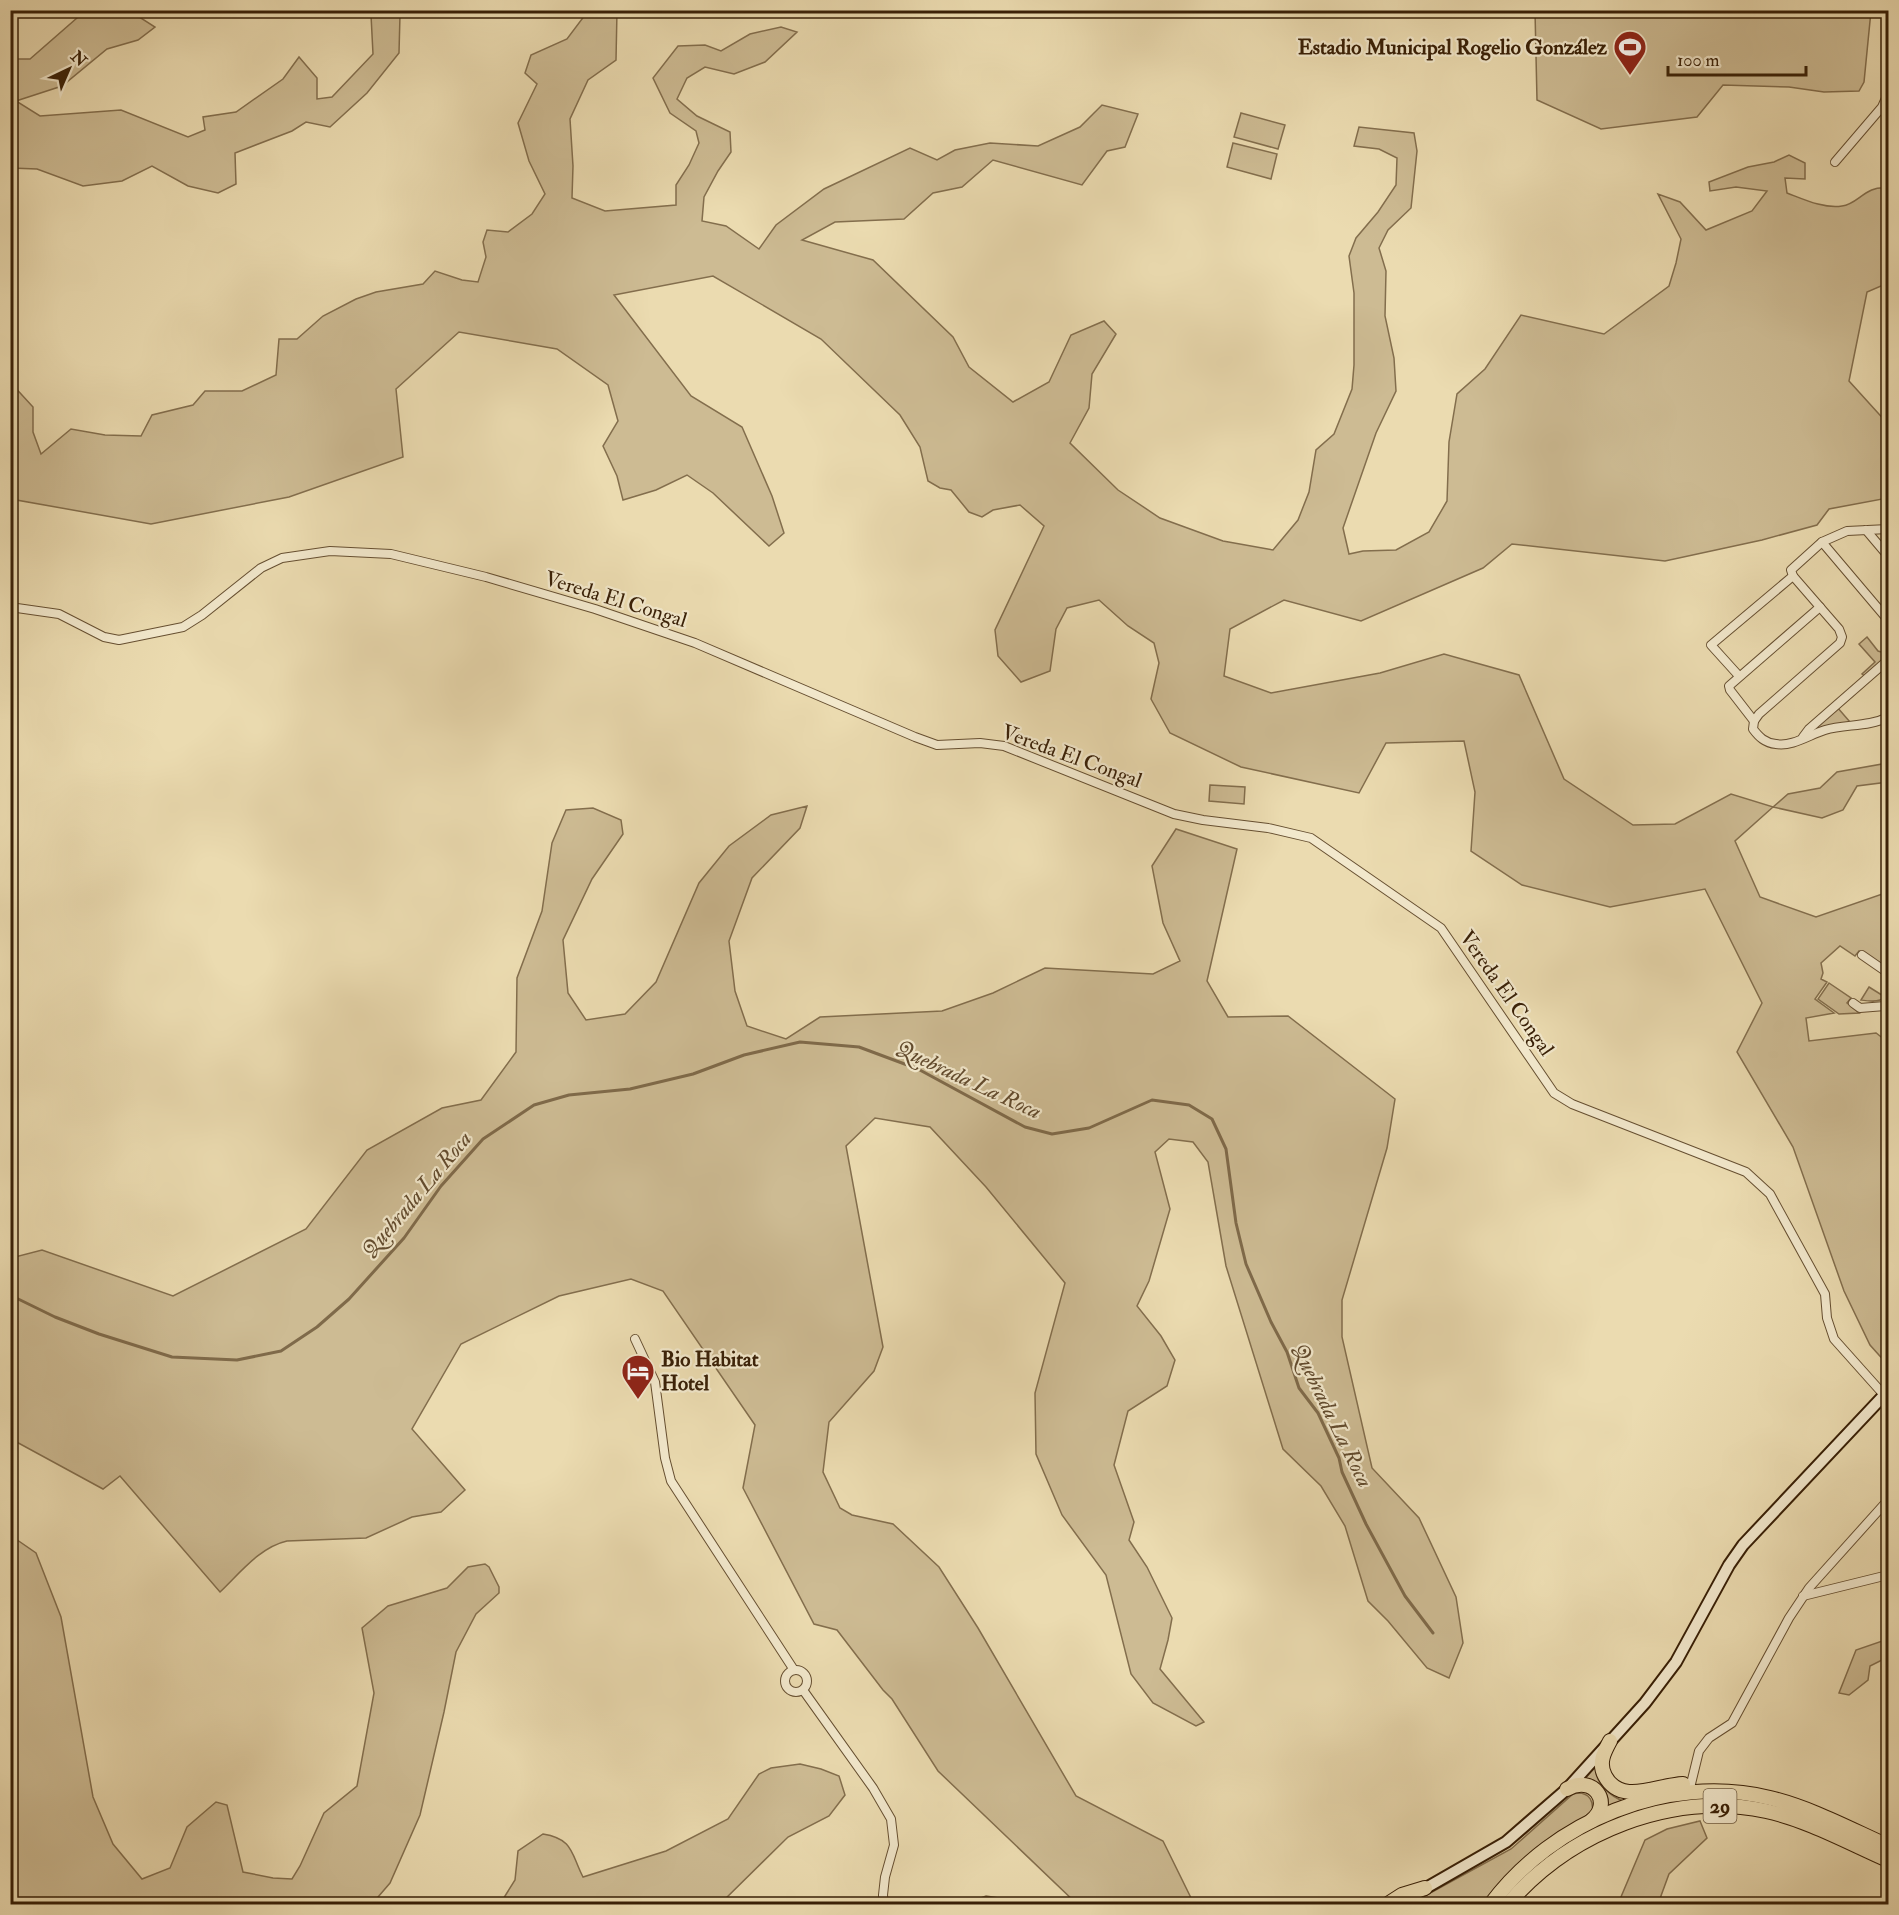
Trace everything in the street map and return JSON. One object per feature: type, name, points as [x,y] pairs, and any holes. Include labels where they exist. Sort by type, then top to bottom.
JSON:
[{"type":"highway","points":[[1610,1741],[1603,1754],[1603,1772],[1609,1782],[1619,1790],[1635,1793],[1660,1786],[1690,1788]]},
{"type":"highway","points":[[1567,1790],[1574,1785],[1581,1784],[1589,1785],[1595,1790],[1601,1803],[1600,1811],[1590,1822]]},
{"type":"highway","name":"29","points":[[1491,1905],[1529,1863],[1567,1835],[1590,1822],[1638,1803],[1690,1788],[1715,1786],[1767,1797],[1808,1810],[1888,1846]]},
{"type":"highway","name":"29","points":[[1508,1905],[1534,1877],[1585,1841],[1623,1823],[1679,1809],[1730,1806],[1767,1812],[1813,1827],[1888,1860]]},
{"type":"highway","points":[[1388,1905],[1402,1895],[1425,1888]]},
{"type":"main road","points":[[1188,10],[1211,10]]},
{"type":"main road","points":[[1398,1905],[1506,1842],[1567,1790],[1645,1703],[1676,1662],[1719,1582],[1743,1545],[1886,1393]]},
{"type":"street","points":[[1835,162],[1882,107],[1886,92],[1888,37]]},
{"type":"street","points":[[1888,529],[1847,531],[1822,542],[1791,570],[1793,576],[1839,629],[1842,637],[1840,643],[1759,714],[1754,721],[1753,729],[1759,737],[1778,745],[1790,743],[1827,729],[1872,723],[1888,717]]},
{"type":"street","points":[[1866,530],[1888,556]]},
{"type":"street","points":[[1822,542],[1888,620]]},
{"type":"street","name":"Vereda El Congal","points":[[10,607],[59,614],[104,637],[118,640],[183,627],[202,615],[261,568],[282,558],[330,551],[391,554],[486,577],[595,609],[695,643],[938,745],[980,743],[1004,746],[1174,814],[1268,828],[1311,838],[1441,928],[1554,1092],[1572,1104],[1746,1172],[1770,1194],[1825,1294],[1827,1318],[1834,1339],[1886,1393]]},
{"type":"street","points":[[1739,676],[1711,645],[1793,576]]},
{"type":"street","points":[[1754,721],[1728,686],[1820,607]]},
{"type":"street","points":[[1802,738],[1809,729],[1888,660]]},
{"type":"street","points":[[1862,955],[1888,973]]},
{"type":"street","points":[[1853,1003],[1860,1008],[1887,1005]]},
{"type":"street","points":[[635,1339],[655,1382],[665,1458],[671,1480],[794,1670],[801,1671],[806,1676],[807,1683],[803,1689],[793,1692],[786,1685],[785,1678],[794,1670]]},
{"type":"street","points":[[1690,1788],[1699,1751],[1709,1738],[1732,1723],[1803,1596],[1888,1500]]},
{"type":"street","points":[[1803,1596],[1888,1575]]},
{"type":"street","points":[[803,1689],[873,1788],[891,1820],[894,1845],[885,1877],[884,1905]]},
{"type":"shaded area","points":[[85,11],[130,11],[155,27],[138,40],[107,49],[62,86],[16,101],[40,116],[121,110],[188,137],[205,130],[203,117],[236,112],[283,79],[299,57],[317,78],[317,99],[332,97],[373,54],[371,15],[376,11],[410,11],[400,15],[399,53],[367,93],[330,127],[306,122],[292,131],[235,153],[236,184],[218,193],[188,186],[152,166],[122,181],[83,186],[37,169],[11,168],[11,59],[30,59]]},
{"type":"shaded area","points":[[588,11],[617,11],[616,60],[588,80],[570,119],[573,166],[572,198],[605,211],[676,205],[676,185],[699,143],[696,131],[670,113],[653,78],[678,46],[705,45],[721,51],[750,34],[781,27],[797,32],[765,62],[734,74],[705,67],[687,78],[677,99],[697,116],[730,132],[731,152],[704,197],[702,221],[726,226],[759,249],[776,225],[824,189],[910,148],[937,160],[955,150],[990,143],[1038,146],[1080,127],[1102,105],[1138,114],[1125,147],[1107,151],[1082,185],[993,160],[962,187],[933,193],[904,219],[835,222],[802,240],[873,260],[953,337],[969,367],[1013,402],[1049,382],[1071,335],[1104,321],[1116,334],[1092,374],[1089,408],[1070,443],[1118,490],[1160,518],[1223,541],[1273,550],[1298,520],[1309,492],[1316,450],[1334,434],[1352,389],[1354,293],[1349,256],[1356,238],[1378,212],[1396,185],[1397,158],[1379,149],[1354,146],[1359,127],[1414,133],[1417,151],[1411,208],[1388,230],[1379,248],[1386,271],[1385,316],[1394,358],[1396,391],[1376,433],[1343,528],[1349,554],[1363,551],[1396,550],[1429,532],[1447,501],[1449,442],[1457,394],[1485,369],[1521,315],[1604,334],[1669,286],[1681,239],[1658,194],[1680,202],[1706,230],[1752,211],[1767,191],[1736,187],[1710,191],[1709,182],[1748,167],[1774,162],[1789,155],[1805,163],[1805,179],[1785,178],[1787,193],[1807,201],[1835,207],[1842,206],[1848,205],[1874,189],[1888,188],[1888,283],[1867,292],[1849,381],[1888,424],[1888,498],[1829,509],[1817,525],[1762,540],[1665,561],[1512,544],[1483,568],[1361,621],[1284,600],[1230,629],[1224,676],[1271,693],[1380,673],[1444,654],[1519,675],[1564,779],[1633,825],[1675,824],[1731,794],[1773,807],[1735,841],[1760,897],[1816,917],[1888,892],[1888,970],[1859,951],[1855,956],[1840,946],[1821,963],[1823,973],[1821,979],[1827,982],[1815,999],[1834,1013],[1806,1018],[1809,1041],[1876,1033],[1888,1042],[1888,1364],[1870,1345],[1844,1291],[1793,1147],[1737,1052],[1762,1003],[1705,889],[1610,907],[1522,885],[1471,851],[1475,792],[1464,741],[1386,743],[1359,793],[1241,767],[1170,733],[1151,699],[1159,663],[1154,643],[1128,626],[1099,600],[1067,608],[1056,629],[1050,671],[1021,682],[998,656],[995,630],[1044,526],[1020,505],[993,510],[982,517],[969,512],[951,490],[940,488],[928,481],[920,447],[900,415],[821,339],[713,276],[614,295],[691,396],[742,427],[772,496],[784,533],[769,546],[713,493],[687,475],[656,490],[623,500],[617,476],[603,446],[618,421],[608,385],[557,349],[459,332],[396,389],[403,457],[289,497],[151,524],[11,499],[10,382],[33,407],[33,432],[41,454],[71,429],[105,435],[141,436],[152,415],[193,405],[205,391],[242,391],[276,375],[279,339],[297,339],[323,316],[356,299],[376,292],[423,284],[435,271],[462,280],[478,282],[486,257],[483,242],[487,230],[508,232],[532,214],[545,194],[529,161],[518,123],[537,84],[525,73],[531,55],[567,39]]},
{"type":"shaded area","name":"Estadio Municipal Rogelio González","points":[[1535,11],[1871,11],[1864,82],[1859,91],[1824,92],[1789,87],[1723,85],[1697,117],[1601,129],[1537,100]]},
{"type":"shaded area","points":[[1241,113],[1285,125],[1278,149],[1234,137]]},
{"type":"shaded area","points":[[1233,143],[1277,154],[1271,179],[1227,167]]},
{"type":"shaded area","points":[[1867,637],[1878,651],[1888,654],[1888,657],[1866,677],[1862,674],[1875,662],[1859,644]]},
{"type":"shaded area","points":[[1837,707],[1850,722],[1811,730]]},
{"type":"shaded area","points":[[1888,763],[1888,782],[1857,786],[1843,810],[1822,818],[1773,807],[1788,794],[1820,788],[1837,772]]},
{"type":"shaded area","points":[[1210,785],[1245,787],[1244,804],[1209,801]]},
{"type":"shaded area","points":[[807,806],[800,828],[752,878],[729,941],[735,991],[747,1026],[786,1039],[820,1017],[942,1011],[993,993],[1045,968],[1153,974],[1180,961],[1163,923],[1152,866],[1176,829],[1237,849],[1207,981],[1228,1017],[1288,1016],[1395,1099],[1387,1148],[1342,1300],[1342,1337],[1372,1468],[1419,1518],[1456,1597],[1463,1643],[1449,1678],[1427,1668],[1368,1601],[1345,1526],[1321,1486],[1283,1449],[1226,1266],[1208,1162],[1193,1142],[1169,1139],[1155,1152],[1170,1209],[1149,1281],[1137,1306],[1161,1336],[1175,1360],[1167,1386],[1128,1411],[1114,1465],[1134,1522],[1129,1540],[1147,1567],[1172,1618],[1160,1669],[1204,1722],[1196,1726],[1153,1703],[1131,1674],[1106,1575],[1062,1515],[1036,1454],[1035,1393],[1065,1283],[986,1187],[930,1127],[875,1118],[846,1146],[883,1347],[874,1371],[829,1422],[823,1472],[840,1508],[852,1515],[893,1524],[939,1567],[978,1628],[1076,1796],[1163,1841],[1194,1904],[1077,1904],[938,1771],[892,1699],[837,1630],[814,1624],[743,1488],[755,1425],[663,1291],[631,1279],[559,1296],[461,1344],[412,1429],[465,1490],[441,1512],[412,1517],[366,1538],[287,1541],[277,1544],[259,1555],[220,1592],[120,1476],[103,1489],[11,1439],[11,1258],[42,1250],[173,1296],[306,1229],[367,1150],[442,1108],[481,1100],[516,1052],[517,978],[542,911],[552,843],[566,810],[593,808],[621,820],[623,834],[592,879],[563,940],[568,993],[586,1020],[625,1014],[656,982],[699,883],[729,846],[771,815]]},
{"type":"shaded area","points":[[1829,983],[1851,998],[1847,1003],[1859,1013],[1839,1014],[1818,999]]},
{"type":"shaded area","points":[[1869,987],[1885,997],[1877,1001],[1861,1000]]},
{"type":"shaded area","points":[[10,1535],[36,1553],[61,1617],[93,1797],[113,1844],[142,1879],[170,1868],[187,1827],[216,1802],[227,1805],[243,1872],[292,1879],[324,1813],[357,1786],[374,1693],[362,1628],[388,1606],[447,1588],[468,1567],[485,1564],[489,1567],[499,1587],[499,1593],[476,1614],[456,1652],[420,1815],[390,1883],[372,1904],[11,1904]]},
{"type":"shaded area","points":[[1888,1639],[1888,1657],[1870,1666],[1868,1680],[1849,1695],[1839,1693],[1856,1650]]},
{"type":"shaded area","points":[[800,1764],[839,1776],[845,1795],[829,1816],[788,1837],[720,1904],[500,1904],[515,1880],[518,1851],[543,1834],[553,1836],[566,1844],[583,1877],[666,1851],[728,1819],[759,1774],[771,1768]]},
{"type":"shaded area","points":[[1596,1765],[1600,1783],[1614,1796],[1625,1802],[1607,1810],[1606,1793],[1600,1785],[1584,1778]]},
{"type":"shaded area","points":[[1578,1793],[1590,1799],[1592,1813],[1518,1865],[1484,1904],[1410,1904],[1511,1849],[1573,1794]]},
{"type":"shaded area","points":[[1700,1821],[1707,1838],[1669,1874],[1658,1904],[1618,1904],[1645,1840],[1667,1829]]},
{"type":"shaded area","points":[[986,1896],[1011,1900],[1022,1904],[965,1904]]},
{"type":"waterway","name":"Quebrada La Roca","points":[[10,1295],[55,1317],[99,1334],[172,1357],[237,1360],[281,1351],[317,1327],[349,1299],[404,1238],[441,1186],[483,1139],[534,1105],[569,1095],[630,1089],[693,1074],[744,1055],[800,1042],[859,1047],[918,1069],[1025,1127],[1052,1134],[1089,1128],[1152,1100],[1189,1105],[1212,1119],[1226,1149],[1236,1223],[1246,1264],[1271,1322],[1287,1352],[1299,1388],[1318,1413],[1366,1524],[1405,1596],[1433,1633]]},
{"type":"place","name":"Estadio Municipal Rogelio González","points":[[1630,76]]},
{"type":"place","name":"Bio Habitat Hotel","points":[[638,1400]]}]
